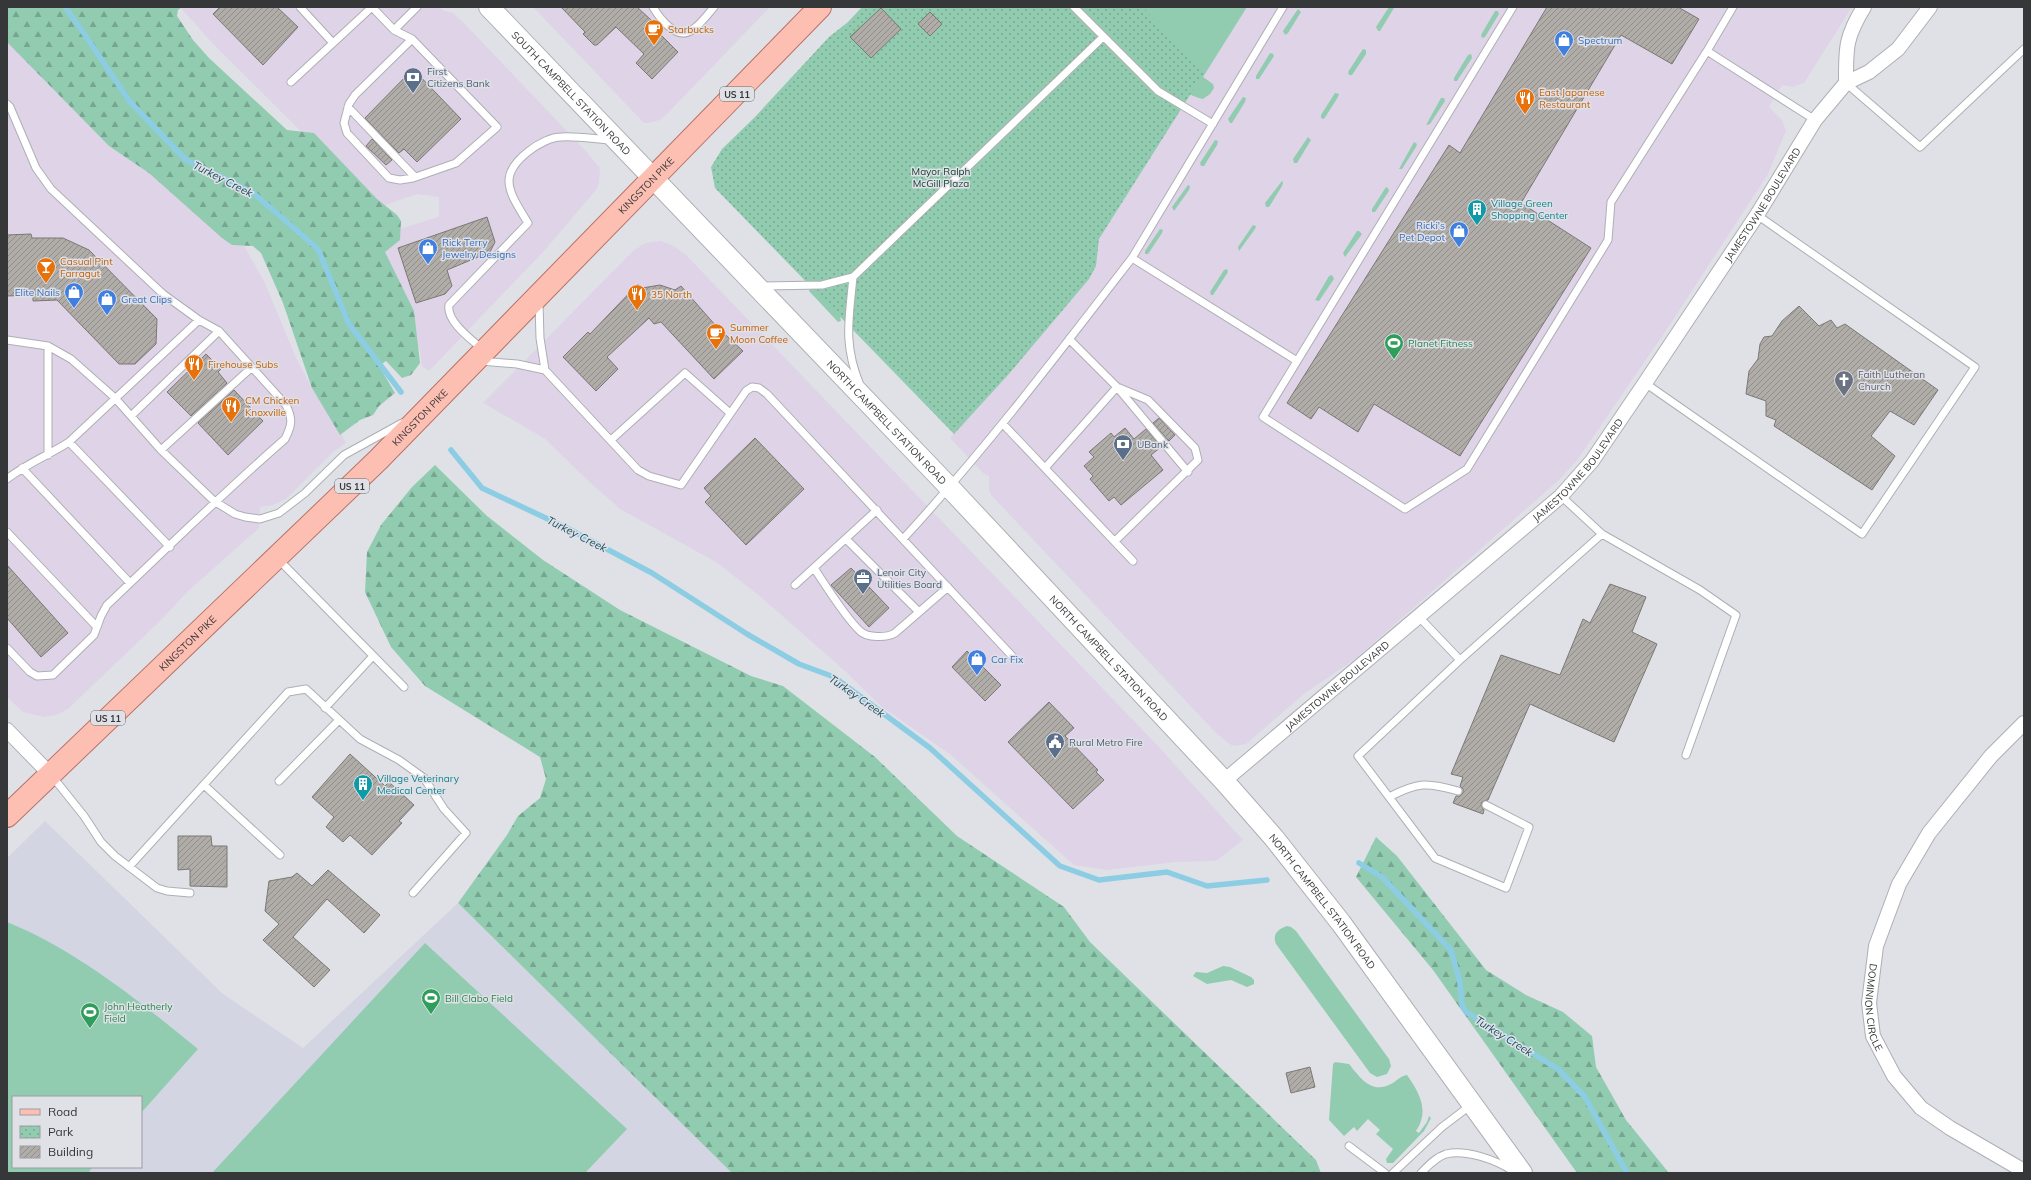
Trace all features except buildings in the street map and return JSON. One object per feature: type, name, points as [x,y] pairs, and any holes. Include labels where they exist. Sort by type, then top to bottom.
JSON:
[{"type":"main road","name":"SOUTH CAMPBELL STATION ROAD","points":[[489,7],[652,180]]},
{"type":"main road","name":"KINGSTON PIKE","points":[[7,816],[277,558],[425,412],[820,7]]},
{"type":"main road","name":"NORTH CAMPBELL STATION ROAD","points":[[652,180],[950,488],[1224,781],[1274,838],[1341,923],[1522,1173]]},
{"type":"street","points":[[1846,83],[1846,45],[1853,25],[1864,7]]},
{"type":"street","name":"JAMESTOWNE BOULEVARD","points":[[1224,781],[1561,496],[1592,460],[1645,383],[1757,215],[1815,120],[1846,83],[1869,72],[1898,49],[1930,7]]},
{"type":"street","name":"DOMINION CIRCLE","points":[[2024,724],[1992,756],[1929,833],[1899,884],[1876,946],[1869,1003],[1873,1036],[1894,1076],[1921,1108],[1950,1128],[2024,1172]]},
{"type":"street","points":[[7,730],[50,774]]},
{"type":"lane","points":[[300,7],[333,43]]},
{"type":"lane","points":[[291,82],[372,7],[394,30],[412,39],[497,127],[456,162],[415,177],[400,180],[389,178],[347,134],[344,123],[348,106],[355,95],[412,39]]},
{"type":"lane","points":[[394,30],[417,7]]},
{"type":"lane","points":[[653,7],[658,16],[669,27],[676,32],[684,33],[692,30],[714,7]]},
{"type":"lane","points":[[1074,7],[1158,91],[1213,124]]},
{"type":"lane","points":[[903,539],[950,488],[1003,424],[1132,258],[1283,7]]},
{"type":"lane","points":[[1513,7],[1263,417],[1405,509],[1467,469],[1608,240],[1611,202],[1707,51],[1733,7]]},
{"type":"lane","points":[[754,285],[774,287],[822,285],[853,277],[1103,37]]},
{"type":"lane","points":[[1846,83],[1920,147],[2024,49]]},
{"type":"lane","points":[[1707,51],[1815,120]]},
{"type":"lane","points":[[7,104],[10,107],[36,168],[51,189],[163,294],[199,320],[219,331],[286,405],[291,414],[292,425],[285,439],[214,501],[170,547],[107,605],[94,635],[53,674],[49,676],[37,676],[30,672],[7,648]]},
{"type":"lane","points":[[348,106],[415,177]]},
{"type":"lane","points":[[545,370],[480,356],[454,322],[448,310],[449,305],[528,223],[513,196],[509,181],[512,166],[531,149],[560,137],[615,140]]},
{"type":"lane","points":[[1645,383],[1862,534],[1960,389],[1975,366],[1757,215]]},
{"type":"lane","points":[[1132,258],[1297,361]]},
{"type":"lane","points":[[853,277],[848,313],[849,351],[852,367],[868,404]]},
{"type":"lane","points":[[538,297],[540,338],[545,370],[638,470],[648,476],[681,485],[746,391],[752,387],[760,388],[877,510],[1014,658]]},
{"type":"lane","points":[[7,479],[22,468],[48,456],[69,442],[199,320]]},
{"type":"lane","points":[[131,416],[219,331]]},
{"type":"lane","points":[[1069,339],[1117,387],[1188,472]]},
{"type":"lane","points":[[7,340],[48,346],[71,359],[115,398],[161,450],[214,501],[235,514],[245,517],[260,519],[279,513],[305,493],[344,455],[373,437],[425,412]]},
{"type":"lane","points":[[48,346],[48,456]]},
{"type":"lane","points":[[161,450],[251,368]]},
{"type":"lane","points":[[611,440],[685,373],[730,413]]},
{"type":"lane","points":[[1045,468],[1117,387]]},
{"type":"lane","points":[[1115,541],[1188,472],[1198,460],[1195,448],[1148,400],[1117,387]]},
{"type":"lane","points":[[1003,424],[1133,561]]},
{"type":"lane","points":[[69,442],[170,547]]},
{"type":"lane","points":[[22,468],[130,583]]},
{"type":"lane","points":[[1561,496],[1602,534],[1700,590],[1736,615],[1686,755]]},
{"type":"lane","points":[[795,586],[877,510]]},
{"type":"lane","points":[[7,532],[97,627]]},
{"type":"lane","points":[[1486,805],[1529,827],[1506,888],[1435,858],[1358,756],[1460,660],[1602,534]]},
{"type":"lane","points":[[846,540],[918,612]]},
{"type":"lane","points":[[277,558],[404,687]]},
{"type":"lane","points":[[814,568],[860,632],[867,635],[890,636],[948,587]]},
{"type":"lane","points":[[1419,617],[1460,660]]},
{"type":"lane","points":[[325,708],[373,656]]},
{"type":"lane","points":[[129,867],[288,692],[306,690],[360,739],[399,760],[424,778],[444,809],[466,833],[413,893]]},
{"type":"lane","points":[[279,781],[339,720]]},
{"type":"lane","points":[[50,774],[84,816],[100,842],[115,856],[157,888],[167,891],[190,893]]},
{"type":"lane","points":[[1389,797],[1409,787],[1434,784],[1458,791]]},
{"type":"lane","points":[[204,785],[280,855]]},
{"type":"lane","points":[[1393,1173],[1442,1127],[1472,1105]]},
{"type":"lane","points":[[1350,1146],[1384,1173]]},
{"type":"lane","points":[[1421,1173],[1438,1158],[1447,1154],[1481,1157],[1497,1162],[1517,1173]]},
{"type":"shaded area","points":[[180,7],[440,7],[442,10],[453,13],[464,23],[585,150],[600,168],[599,183],[596,190],[545,250],[429,371],[422,366],[420,350],[399,327],[384,270],[385,233],[439,217],[439,197],[417,194],[388,204],[373,212],[334,164],[213,44]]},
{"type":"shaded area","points":[[533,7],[770,7],[665,116],[660,120],[644,123]]},
{"type":"shaded area","name":"Village Green Shopping Center","points":[[1092,7],[1852,7],[1804,83],[1792,87],[1782,85],[1769,107],[1782,120],[1786,131],[1768,174],[1671,323],[1578,459],[1559,480],[1355,659],[1304,694],[1246,744],[1235,746],[1231,745],[1217,734],[991,495],[989,490],[989,476],[984,474],[950,438],[1008,375],[1097,250],[1099,239],[1190,95]]},
{"type":"shaded area","points":[[7,30],[243,244],[265,283],[296,358],[312,388],[337,425],[346,443],[333,452],[286,499],[273,505],[260,507],[259,528],[187,592],[162,619],[68,709],[56,715],[44,717],[23,712],[7,697]]},
{"type":"shaded area","points":[[661,241],[674,246],[686,255],[1158,746],[1243,840],[1216,861],[1176,862],[1107,870],[1074,865],[951,755],[882,707],[845,671],[761,597],[716,562],[620,509],[544,438],[483,403],[634,250],[646,243]]},
{"type":"shaded area","points":[[45,821],[223,994],[303,1048],[458,903],[732,1173],[7,1173],[7,858]]},
{"type":"green space","points":[[7,7],[182,7],[178,10],[177,16],[193,40],[209,58],[287,130],[314,133],[377,199],[397,215],[401,221],[400,240],[385,252],[414,311],[420,363],[411,375],[402,378],[386,361],[379,366],[395,393],[379,406],[373,415],[360,420],[340,435],[312,388],[283,303],[261,253],[253,246],[232,245],[222,238],[149,173],[109,146],[7,42]]},
{"type":"green space","name":"Mayor Ralph McGill Plaza","points":[[862,7],[1143,7],[1204,73],[1099,239],[1096,266],[1089,279],[1008,375],[954,434],[715,188],[711,167],[722,149],[754,118],[829,37],[848,22]]},
{"type":"green space","points":[[1092,7],[1247,7],[1203,77],[1213,84],[1214,88],[1210,94],[1203,99],[1190,94],[1175,85],[1144,60]]},
{"type":"green space","points":[[1389,7],[1394,8],[1380,31],[1378,31],[1376,27]]},
{"type":"green space","points":[[1298,9],[1301,12],[1288,33],[1285,35],[1283,31]]},
{"type":"green space","points":[[1495,11],[1498,11],[1499,14],[1485,37],[1482,38],[1481,35]]},
{"type":"green space","points":[[1363,49],[1366,50],[1366,54],[1352,75],[1349,75],[1348,72]]},
{"type":"green space","points":[[1270,53],[1274,56],[1259,79],[1256,79],[1256,76]]},
{"type":"green space","points":[[1471,54],[1472,58],[1457,81],[1454,81],[1454,78],[1468,55]]},
{"type":"green space","points":[[1335,93],[1339,94],[1338,97],[1324,119],[1321,118],[1321,115]]},
{"type":"green space","points":[[1243,97],[1246,98],[1245,102],[1232,123],[1230,123],[1228,119]]},
{"type":"green space","points":[[1441,98],[1444,98],[1445,101],[1430,124],[1426,125]]},
{"type":"green space","points":[[1308,137],[1311,140],[1297,163],[1294,163],[1293,159]]},
{"type":"green space","points":[[1215,140],[1218,141],[1217,145],[1204,166],[1201,166],[1200,163]]},
{"type":"green space","points":[[1414,142],[1417,144],[1416,147],[1402,169],[1399,169]]},
{"type":"green space","points":[[1282,181],[1282,186],[1269,207],[1266,207],[1265,203]]},
{"type":"green space","points":[[1188,185],[1190,186],[1189,190],[1174,211],[1172,207]]},
{"type":"green space","points":[[1386,187],[1389,191],[1375,212],[1372,212],[1372,209]]},
{"type":"green space","points":[[1253,225],[1256,226],[1255,229],[1239,251],[1238,247]]},
{"type":"green space","points":[[1160,229],[1163,230],[1162,233],[1148,254],[1145,254],[1145,251]]},
{"type":"green space","points":[[1357,231],[1362,234],[1345,257],[1343,253]]},
{"type":"green space","points":[[1227,269],[1228,272],[1213,295],[1211,295],[1210,292],[1224,270]]},
{"type":"green space","points":[[1332,275],[1334,279],[1319,301],[1315,300],[1329,276]]},
{"type":"green space","points":[[835,288],[841,321],[838,322],[809,291],[810,289]]},
{"type":"green space","points":[[435,465],[487,516],[543,560],[620,610],[751,676],[783,686],[875,757],[957,836],[1064,907],[1090,942],[1316,1160],[1321,1173],[732,1173],[458,903],[507,835],[518,816],[540,798],[546,779],[540,757],[425,686],[391,647],[365,592],[367,552],[381,525],[412,487]]},
{"type":"green space","points":[[1376,837],[1397,856],[1486,970],[1526,995],[1563,1012],[1592,1036],[1596,1067],[1626,1120],[1669,1173],[1577,1173],[1433,970],[1356,877]]},
{"type":"green space","name":"John Heatherly Field","points":[[7,922],[58,947],[83,962],[130,995],[198,1049],[142,1112],[142,1096],[12,1096],[12,1168],[92,1168],[88,1173],[7,1173]]},
{"type":"green space","points":[[1287,926],[1296,931],[1389,1059],[1391,1066],[1387,1074],[1377,1077],[1370,1073],[1276,944],[1275,935]]},
{"type":"green space","name":"Bill Clabo Field","points":[[425,943],[627,1129],[585,1173],[212,1173]]},
{"type":"green space","points":[[1223,966],[1230,967],[1251,977],[1254,980],[1254,984],[1247,987],[1231,980],[1207,984],[1193,976],[1196,972],[1207,973]]},
{"type":"green space","points":[[1335,1062],[1349,1064],[1361,1079],[1372,1086],[1384,1087],[1402,1076],[1407,1075],[1415,1088],[1419,1095],[1422,1109],[1420,1124],[1416,1131],[1419,1133],[1427,1122],[1429,1116],[1431,1118],[1424,1131],[1393,1163],[1387,1163],[1386,1159],[1393,1149],[1376,1134],[1380,1130],[1368,1119],[1357,1131],[1354,1127],[1344,1136],[1329,1120],[1333,1064]]},
{"type":"waterway","name":"Turkey Creek","points":[[65,7],[130,102],[186,160],[252,192],[318,249],[349,324],[401,392]]},
{"type":"waterway","name":"Turkey Creek","points":[[451,450],[482,488],[567,528],[652,573],[747,634],[799,664],[834,677],[930,748],[1060,866],[1099,880],[1167,872],[1207,886],[1267,880]]},
{"type":"waterway","name":"Turkey Creek","points":[[1359,863],[1382,877],[1451,950],[1460,983],[1462,1005],[1466,1012],[1558,1069],[1585,1097],[1627,1173]]},
{"type":"place","name":"Starbucks","points":[[654,46]]},
{"type":"place","name":"Spectrum","points":[[1564,57]]},
{"type":"place","name":"First Citizens Bank","points":[[413,94]]},
{"type":"place","name":"East Japanese Restaurant","points":[[1525,115]]},
{"type":"place","name":"Village Green Shopping Center","points":[[1477,226]]},
{"type":"place","name":"Ricki's Pet Depot","points":[[1459,248]]},
{"type":"place","name":"Rick Terry Jewelry Designs","points":[[428,265]]},
{"type":"place","name":"Casual Pint Farragut","points":[[46,284]]},
{"type":"place","name":"Elite Nails","points":[[74,309]]},
{"type":"place","name":"35 North","points":[[637,311]]},
{"type":"place","name":"Great Clips","points":[[107,316]]},
{"type":"place","name":"Summer Moon Coffee","points":[[716,350]]},
{"type":"place","name":"Planet Fitness","points":[[1394,360]]},
{"type":"place","name":"Firehouse Subs","points":[[194,381]]},
{"type":"place","name":"Faith Lutheran Church","points":[[1844,397]]},
{"type":"place","name":"CM Chicken Knoxville","points":[[231,423]]},
{"type":"place","name":"UBank","points":[[1123,461]]},
{"type":"place","name":"Lenoir City Utilities Board","points":[[863,595]]},
{"type":"place","name":"Car Fix","points":[[977,676]]},
{"type":"place","name":"Rural Metro Fire","points":[[1055,759]]},
{"type":"place","name":"Village Veterinary Medical Center","points":[[363,801]]},
{"type":"place","name":"Bill Clabo Field","points":[[431,1015]]},
{"type":"place","name":"John Heatherly Field","points":[[90,1029]]}]
